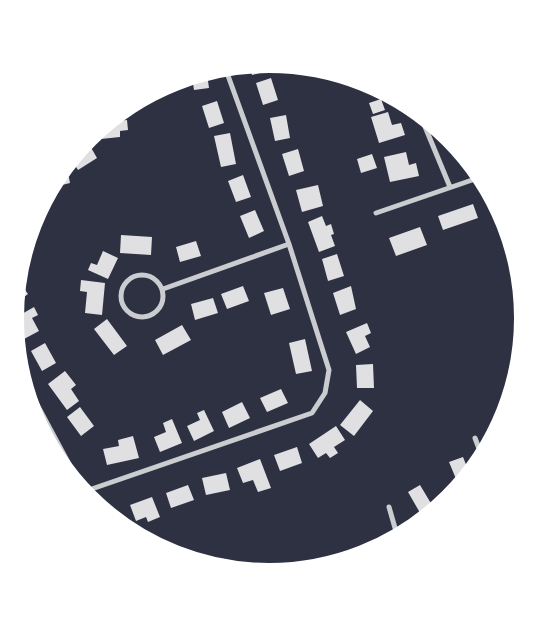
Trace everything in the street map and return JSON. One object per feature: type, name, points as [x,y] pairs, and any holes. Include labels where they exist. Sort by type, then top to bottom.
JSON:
[{"type":"street","points":[[91,490],[312,413],[325,394],[329,370],[289,244],[227,74]]},
{"type":"street","points":[[424,125],[450,187]]},
{"type":"street","points":[[376,213],[474,179]]},
{"type":"street","points":[[163,289],[289,244]]},
{"type":"street","points":[[140,274],[154,278],[163,289],[163,303],[154,314],[148,317],[141,317],[128,312],[121,300],[123,286],[127,280],[140,274]]},
{"type":"street","points":[[35,402],[70,467]]},
{"type":"street","points":[[475,438],[479,449]]},
{"type":"street","points":[[389,507],[396,531]]},
{"type":"building","points":[[251,71],[268,71],[252,75]]},
{"type":"building","points":[[208,78],[209,88],[194,90],[193,82]]},
{"type":"building","points":[[271,78],[278,100],[263,105],[256,83]]},
{"type":"building","points":[[381,99],[385,110],[373,114],[369,103]]},
{"type":"building","points":[[217,101],[224,123],[209,128],[202,106]]},
{"type":"building","points":[[388,112],[392,125],[401,123],[405,135],[379,143],[371,117]]},
{"type":"building","points":[[286,115],[290,138],[275,141],[270,118]]},
{"type":"building","points":[[127,120],[128,130],[120,131],[120,137],[101,139],[101,137],[118,121]]},
{"type":"building","points":[[230,133],[236,164],[221,167],[214,136]]},
{"type":"building","points":[[91,147],[97,158],[78,170],[75,164]]},
{"type":"building","points":[[298,149],[304,171],[289,176],[282,154]]},
{"type":"building","points":[[406,152],[409,165],[416,163],[419,176],[390,182],[384,157]]},
{"type":"building","points":[[372,154],[377,168],[361,173],[357,159]]},
{"type":"building","points":[[68,173],[70,183],[62,185],[61,183]]},
{"type":"building","points":[[243,175],[251,197],[236,202],[228,181]]},
{"type":"building","points":[[318,185],[323,206],[302,212],[296,190]]},
{"type":"building","points":[[473,204],[478,218],[443,230],[438,216]]},
{"type":"building","points":[[255,210],[264,231],[249,238],[240,216]]},
{"type":"building","points":[[322,216],[326,226],[331,224],[334,234],[331,235],[335,246],[319,252],[308,222]]},
{"type":"building","points":[[420,227],[427,245],[396,256],[389,238]]},
{"type":"building","points":[[121,235],[152,237],[151,255],[120,253]]},
{"type":"building","points":[[196,241],[201,256],[180,262],[176,247]]},
{"type":"building","points":[[103,251],[118,258],[108,279],[88,270],[91,263],[97,265]]},
{"type":"building","points":[[337,254],[344,276],[328,281],[322,259]]},
{"type":"building","points":[[81,280],[105,283],[102,315],[85,313],[87,292],[80,291]]},
{"type":"building","points":[[243,286],[249,301],[227,309],[221,294]]},
{"type":"building","points":[[351,286],[356,309],[340,315],[333,293]]},
{"type":"building","points":[[23,287],[28,294],[22,298]]},
{"type":"building","points":[[283,288],[290,309],[271,315],[264,293]]},
{"type":"building","points":[[213,298],[218,313],[195,320],[191,304]]},
{"type":"building","points":[[34,307],[38,315],[32,318],[39,331],[24,339],[22,336],[21,314]]},
{"type":"building","points":[[107,319],[127,346],[114,355],[94,329]]},
{"type":"building","points":[[367,323],[371,333],[365,336],[370,347],[356,354],[346,332]]},
{"type":"building","points":[[182,325],[191,340],[163,355],[155,340]]},
{"type":"building","points":[[305,339],[312,371],[296,374],[289,343]]},
{"type":"building","points":[[45,343],[56,363],[42,371],[31,351]]},
{"type":"building","points":[[373,364],[374,388],[357,388],[356,365]]},
{"type":"building","points":[[65,371],[76,385],[71,389],[79,401],[67,410],[48,384]]},
{"type":"building","points":[[281,389],[288,403],[267,412],[260,398]]},
{"type":"building","points":[[360,400],[373,411],[354,436],[340,425]]},
{"type":"building","points":[[242,402],[250,418],[229,428],[222,412]]},
{"type":"building","points":[[80,407],[94,426],[81,436],[67,417]]},
{"type":"building","points":[[204,410],[214,431],[194,441],[187,426],[200,420],[197,413]]},
{"type":"building","points":[[172,419],[182,443],[160,452],[154,437],[166,432],[163,423]]},
{"type":"building","points":[[336,426],[345,440],[334,447],[338,453],[330,458],[326,453],[318,458],[309,444]]},
{"type":"building","points":[[133,436],[139,458],[107,465],[103,449],[119,446],[118,440]]},
{"type":"building","points":[[297,447],[302,463],[280,471],[274,455]]},
{"type":"building","points":[[463,457],[467,467],[456,480],[449,462]]},
{"type":"building","points":[[260,459],[271,488],[258,492],[253,480],[243,483],[237,468]]},
{"type":"building","points":[[226,473],[230,490],[206,495],[202,478]]},
{"type":"building","points":[[188,485],[194,500],[171,508],[166,493]]},
{"type":"building","points":[[420,485],[432,504],[421,514],[408,492]]},
{"type":"building","points":[[152,497],[160,517],[148,522],[146,517],[136,521],[130,505]]}]
